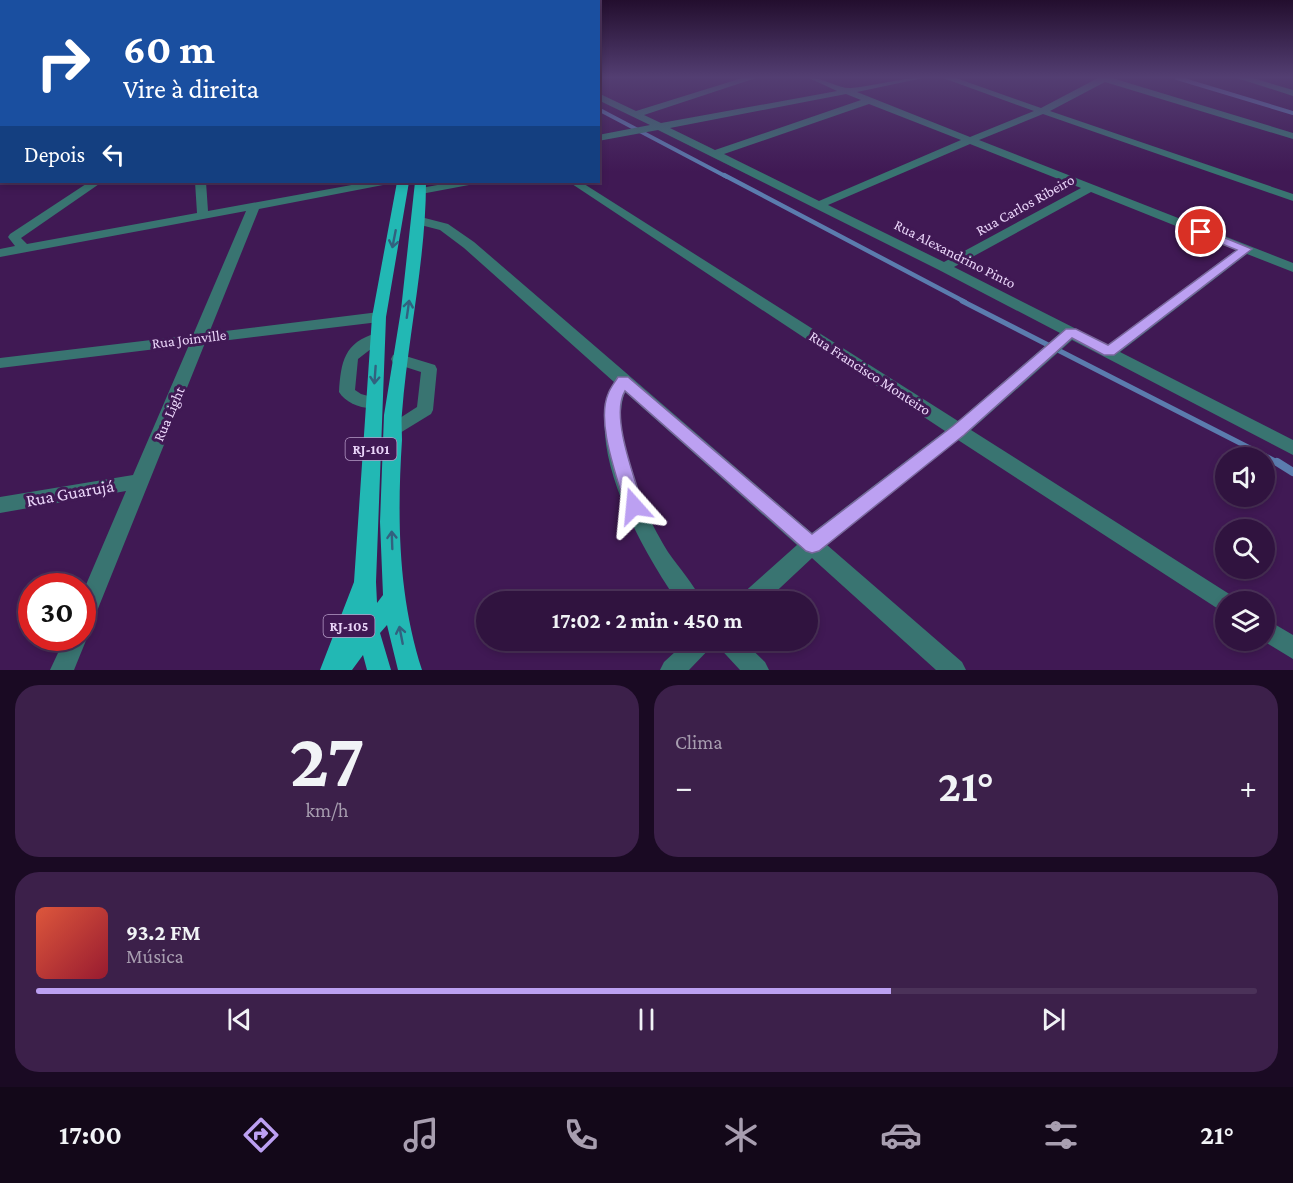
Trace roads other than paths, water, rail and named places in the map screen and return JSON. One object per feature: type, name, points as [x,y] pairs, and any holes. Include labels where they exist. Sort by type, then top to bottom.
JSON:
[{"type":"main road","name":"RJ-101","points":[[379,670],[369,633],[365,582],[373,410],[379,317],[403,183]]},
{"type":"main road","name":"RJ-101","points":[[410,670],[394,599],[390,473],[399,359],[408,310],[421,186]]},
{"type":"main road","points":[[373,410],[394,422]]},
{"type":"main road","name":"RJ-105","points":[[332,670],[365,582]]},
{"type":"main road","name":"RJ-105","points":[[337,670],[394,599]]},
{"type":"street","name":"Rua Alexandrino Pinto","points":[[627,109],[657,128],[717,153],[944,267],[1293,448]]},
{"type":"street","points":[[637,114],[652,109]]},
{"type":"street","points":[[600,138],[754,109]]},
{"type":"street","points":[[717,153],[844,109]]},
{"type":"street","points":[[894,109],[1293,268]]},
{"type":"street","points":[[1033,109],[1293,198]]},
{"type":"street","points":[[819,205],[1045,109]]},
{"type":"street","points":[[1204,109],[1293,136]]},
{"type":"street","points":[[0,238],[14,237],[95,183]]},
{"type":"street","points":[[200,183],[203,216]]},
{"type":"street","points":[[0,253],[378,183]]},
{"type":"street","points":[[421,186],[456,183]]},
{"type":"street","name":"Rua Francisco Monteiro","points":[[576,183],[1215,597]]},
{"type":"street","name":"Rua Carlos Ribeiro","points":[[944,267],[1090,188]]},
{"type":"street","name":"Rua Light","points":[[96,588],[254,206]]},
{"type":"street","points":[[417,220],[444,226],[468,245],[954,670]]},
{"type":"street","points":[[14,237],[24,249]]},
{"type":"street","points":[[1109,352],[1246,249]]},
{"type":"street","name":"Rua Joinville","points":[[0,363],[379,317]]},
{"type":"street","points":[[355,350],[358,319]]},
{"type":"street","points":[[761,591],[812,545],[958,431],[1071,332]]},
{"type":"street","points":[[373,410],[347,392],[349,359],[355,350],[377,338]]},
{"type":"street","points":[[394,422],[425,410],[429,369],[399,359]]},
{"type":"street","points":[[623,381],[615,395],[613,417],[623,472],[644,528],[683,591]]},
{"type":"street","name":"Rua Guarujá","points":[[0,505],[141,481]]},
{"type":"street","points":[[1275,636],[1293,648]]},
{"type":"street","points":[[62,670],[70,651]]},
{"type":"street","points":[[672,670],[693,651]]},
{"type":"street","points":[[737,651],[757,670]]},
{"type":"waterway","points":[[1281,109],[1293,113]]},
{"type":"waterway","points":[[600,110],[727,177]]},
{"type":"waterway","points":[[724,175],[965,302]]},
{"type":"waterway","points":[[962,301],[1279,463]]},
{"type":"waterway","points":[[1277,462],[1293,472]]}]
